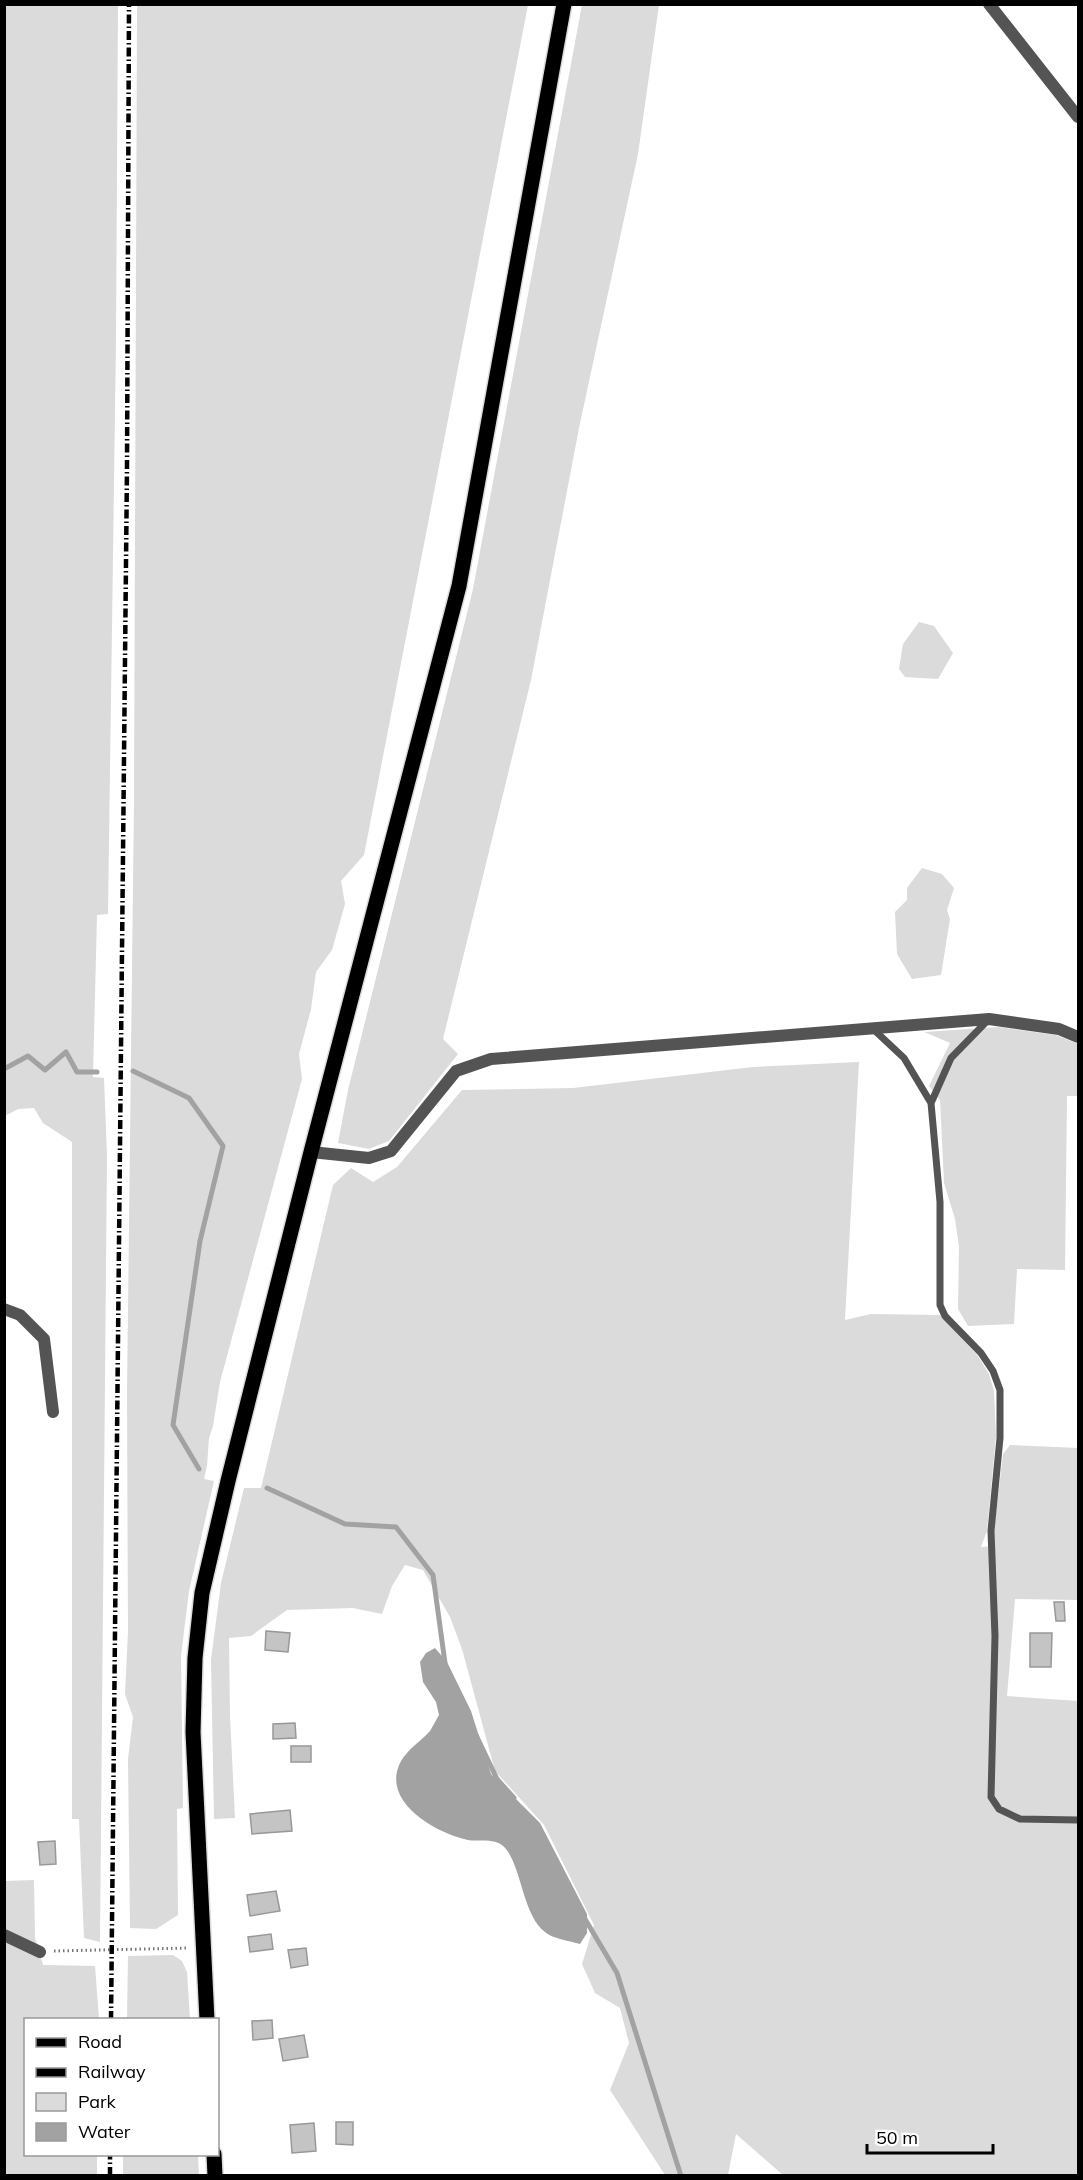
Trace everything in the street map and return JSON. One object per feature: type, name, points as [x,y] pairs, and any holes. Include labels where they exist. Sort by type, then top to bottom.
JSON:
[{"type":"main road","points":[[207,2018],[194,1732],[195,1658],[202,1593],[311,1152],[459,586],[564,4]]},
{"type":"main road","points":[[214,2156],[215,2175]]},
{"type":"street","points":[[989,4],[1078,117]]},
{"type":"street","points":[[311,1152],[369,1158],[391,1151],[456,1071],[491,1059],[989,1020],[1059,1029],[1078,1037]]},
{"type":"street","points":[[4,1310],[21,1315],[44,1339],[53,1412]]},
{"type":"street","points":[[4,1935],[40,1952]]},
{"type":"lane","points":[[931,1102],[951,1058],[989,1020]]},
{"type":"lane","points":[[872,1028],[904,1058],[931,1102],[940,1202],[940,1305],[945,1316],[981,1353],[993,1371],[999,1390],[1000,1438],[991,1531],[995,1636],[991,1797],[999,1809],[1020,1819],[1078,1820]]},
{"type":"path","points":[[40,1952],[202,1948]]},
{"type":"green space","points":[[5,4],[118,5],[108,914],[97,915],[93,1077],[104,1078],[107,1155],[100,1942],[84,1938],[79,1819],[72,1819],[72,1142],[43,1123],[34,1108],[18,1109],[5,1116]]},
{"type":"green space","points":[[137,5],[528,5],[364,855],[341,881],[345,904],[332,950],[316,972],[311,1009],[299,1054],[302,1079],[220,1382],[209,1438],[204,1479],[214,1481],[189,1591],[181,1656],[183,1808],[177,1809],[178,1915],[156,1929],[130,1928],[128,1759],[133,1717],[125,1694],[128,1632],[127,1394],[134,799]]},
{"type":"green space","points":[[582,5],[659,5],[638,154],[579,428],[531,680],[443,1039],[458,1054],[389,1141],[369,1149],[338,1143],[348,1090],[473,589]]},
{"type":"green space","points":[[919,622],[934,626],[953,653],[938,679],[905,677],[899,669],[903,644]]},
{"type":"green space","points":[[922,868],[942,874],[954,888],[947,910],[950,919],[941,975],[912,979],[897,954],[895,912],[907,900],[907,888]]},
{"type":"green space","points":[[999,1027],[1056,1035],[1078,1044],[1078,1096],[1067,1096],[1065,1270],[1017,1269],[1014,1324],[968,1326],[958,1309],[959,1247],[955,1219],[944,1183],[940,1100],[929,1086],[950,1043],[924,1032]]},
{"type":"green space","points":[[859,1062],[845,1320],[871,1314],[940,1315],[978,1356],[989,1374],[994,1391],[996,1436],[987,1531],[981,1547],[995,1546],[994,1531],[1003,1454],[1010,1445],[1078,1448],[1078,1600],[1015,1599],[1007,1696],[1078,1701],[1078,2175],[783,2175],[736,2134],[728,2175],[665,2175],[610,2090],[629,2043],[620,2008],[595,1993],[582,1964],[594,1925],[544,1825],[495,1771],[462,1649],[450,1617],[423,1570],[405,1565],[392,1586],[382,1614],[353,1608],[287,1610],[251,1636],[229,1638],[235,1818],[214,1819],[211,1660],[221,1583],[244,1488],[261,1488],[333,1185],[351,1168],[373,1182],[397,1167],[462,1090],[573,1088],[753,1067]]},
{"type":"green space","points":[[34,1880],[35,1938],[43,1965],[95,1966],[99,2018],[24,2018],[24,2156],[97,2156],[97,2175],[5,2175],[4,1881]]},
{"type":"green space","points":[[173,1955],[182,1961],[187,1972],[190,2018],[127,2018],[128,1956]]},
{"type":"green space","points":[[123,2156],[198,2156],[199,2175],[123,2175]]},
{"type":"water","points":[[435,1648],[447,1662],[471,1711],[491,1774],[540,1823],[587,1914],[587,1933],[580,1944],[552,1936],[537,1924],[526,1901],[514,1863],[503,1846],[489,1841],[464,1839],[438,1829],[413,1812],[403,1801],[397,1789],[396,1775],[401,1761],[430,1731],[439,1715],[436,1702],[423,1682],[420,1662],[426,1653]]},
{"type":"building","points":[[1054,1602],[1064,1602],[1065,1621],[1056,1621]]},
{"type":"building","points":[[266,1631],[290,1633],[288,1652],[265,1650]]},
{"type":"building","points":[[1030,1633],[1052,1633],[1051,1667],[1030,1667]]},
{"type":"building","points":[[295,1723],[296,1738],[273,1739],[273,1724]]},
{"type":"building","points":[[291,1746],[311,1746],[311,1762],[291,1762]]},
{"type":"building","points":[[290,1810],[292,1831],[252,1834],[250,1814]]},
{"type":"building","points":[[55,1841],[56,1864],[40,1865],[38,1842]]},
{"type":"building","points":[[276,1891],[280,1911],[250,1916],[247,1895]]},
{"type":"building","points":[[271,1934],[273,1949],[250,1952],[248,1937]]},
{"type":"building","points":[[306,1948],[308,1965],[291,1968],[288,1950]]},
{"type":"building","points":[[272,2020],[273,2038],[253,2040],[252,2021]]},
{"type":"building","points":[[304,2035],[308,2057],[283,2061],[279,2039]]},
{"type":"building","points":[[336,2122],[353,2122],[353,2145],[336,2144]]},
{"type":"building","points":[[314,2123],[316,2151],[292,2153],[290,2125]]},
{"type":"waterway","points":[[4,1069],[28,1056],[45,1070],[66,1052],[77,1072],[97,1072]]},
{"type":"waterway","points":[[133,1071],[189,1098],[223,1146],[200,1241],[173,1425],[199,1469]]},
{"type":"waterway","points":[[267,1488],[345,1524],[396,1527],[433,1575],[445,1663]]},
{"type":"waterway","points":[[476,1735],[497,1779],[514,1798]]},
{"type":"waterway","points":[[585,1919],[617,1973],[681,2176]]},
{"type":"railway","points":[[111,2018],[127,466],[129,4]]},
{"type":"railway","points":[[110,2156],[110,2176]]}]
